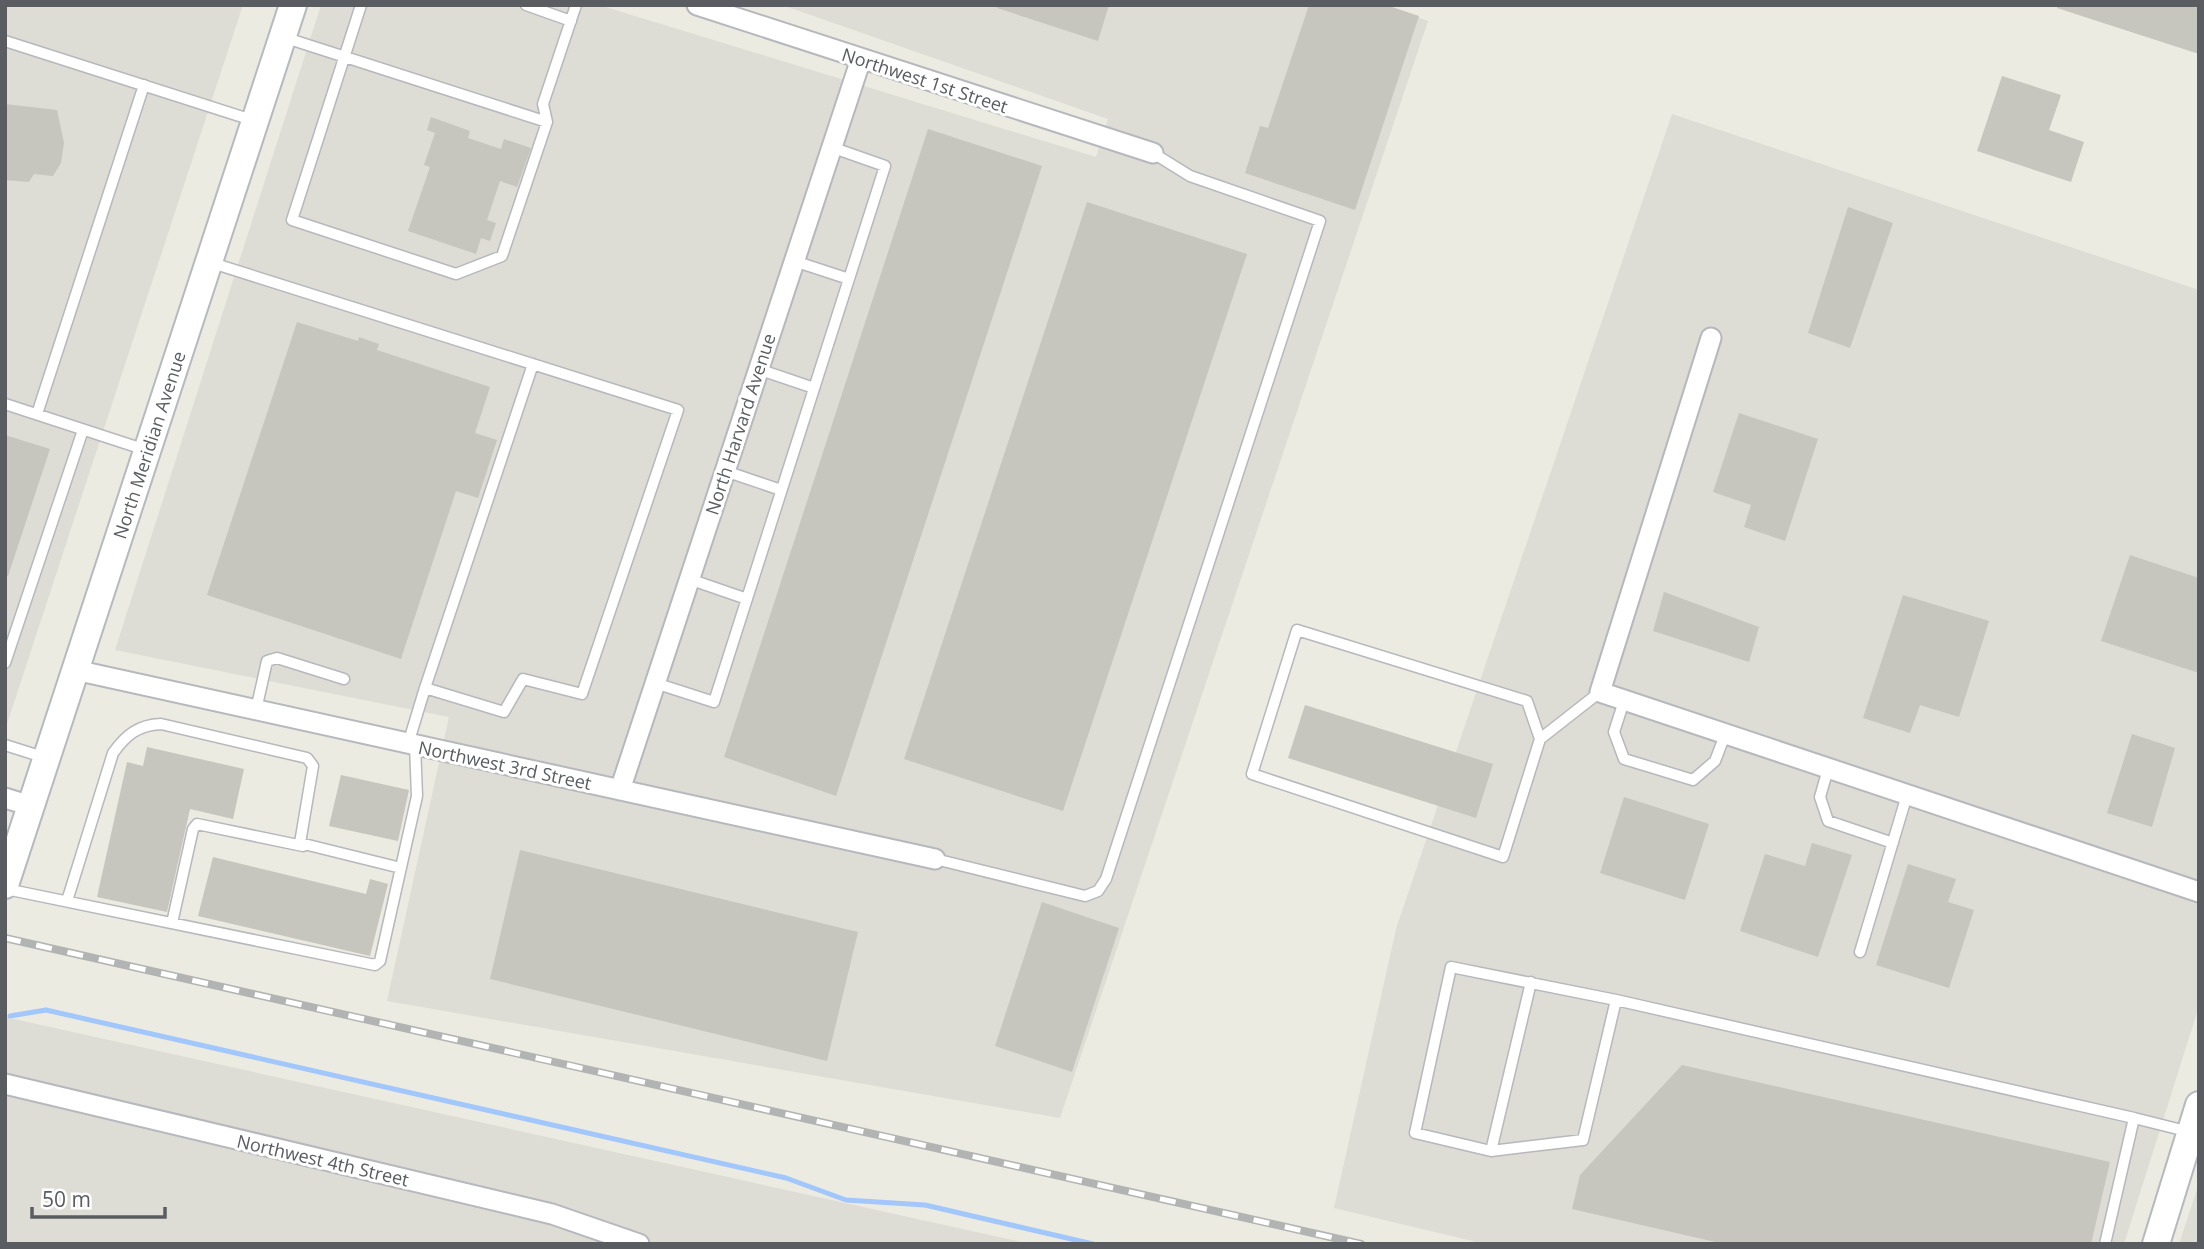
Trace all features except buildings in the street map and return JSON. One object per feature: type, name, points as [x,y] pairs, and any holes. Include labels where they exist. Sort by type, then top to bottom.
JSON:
[{"type":"main road","name":"North Meridian Avenue","points":[[5,887],[293,5]]},
{"type":"main road","points":[[2156,1244],[2199,1105]]},
{"type":"street","name":"Northwest 1st Street","points":[[697,5],[1153,153]]},
{"type":"street","name":"North Harvard Avenue","points":[[620,790],[861,59]]},
{"type":"street","points":[[1711,338],[1600,692],[2199,892]]},
{"type":"street","name":"Northwest 3rd Street","points":[[75,670],[935,859]]},
{"type":"street","points":[[5,798],[32,806]]},
{"type":"street","name":"Northwest 4th Street","points":[[5,1084],[552,1214],[639,1244]]},
{"type":"lane","points":[[361,5],[292,220],[456,274],[502,256],[547,122],[543,104],[576,5]]},
{"type":"lane","points":[[526,5],[571,21]]},
{"type":"lane","points":[[283,37],[547,122]]},
{"type":"lane","points":[[5,41],[255,121]]},
{"type":"lane","points":[[37,414],[144,85]]},
{"type":"lane","points":[[655,683],[713,702],[747,599],[885,166],[831,147]]},
{"type":"lane","points":[[935,859],[1085,896],[1098,891],[1106,880],[1320,221],[1189,176],[1153,153]]},
{"type":"lane","points":[[794,261],[849,279]]},
{"type":"lane","points":[[209,262],[678,410],[582,694],[523,679],[505,712],[425,688]]},
{"type":"lane","points":[[5,887],[375,965],[380,961],[417,796],[411,744],[425,688],[533,364]]},
{"type":"lane","points":[[758,369],[814,388]]},
{"type":"lane","points":[[5,404],[147,450]]},
{"type":"lane","points":[[5,663],[83,430]]},
{"type":"lane","points":[[725,471],[781,490]]},
{"type":"lane","points":[[689,579],[747,599]]},
{"type":"lane","points":[[1541,739],[1527,701],[1297,630],[1252,774],[1503,857],[1541,739],[1600,692]]},
{"type":"lane","points":[[256,710],[267,661],[277,658],[344,679]]},
{"type":"lane","points":[[1624,701],[1615,732],[1624,759],[1693,780],[1715,761],[1725,735]]},
{"type":"lane","points":[[66,901],[113,752],[129,734],[149,725],[174,727],[311,761],[299,840],[303,846]]},
{"type":"lane","points":[[5,745],[47,759]]},
{"type":"lane","points":[[1828,769],[1821,797],[1828,821],[1893,843]]},
{"type":"lane","points":[[1860,952],[1907,795]]},
{"type":"lane","points":[[172,923],[192,829],[197,824],[401,869]]},
{"type":"lane","points":[[1616,1000],[1583,1140],[1491,1151],[1415,1133],[1451,967],[1616,1000],[2190,1132]]},
{"type":"lane","points":[[1491,1151],[1531,982]]},
{"type":"lane","points":[[2105,1244],[2133,1118]]},
{"type":"shaded area","points":[[5,5],[243,5],[5,730]]},
{"type":"shaded area","points":[[321,5],[599,5],[1096,157],[1108,119],[782,5],[1385,5],[1428,21],[1060,1118],[387,1001],[449,717],[115,650]]},
{"type":"shaded area","points":[[1672,114],[2199,290],[2199,1006],[2124,1244],[1485,1244],[1334,1208],[1396,929]]},
{"type":"shaded area","points":[[5,1017],[1030,1244],[5,1244]]},
{"type":"shaded area","points":[[2199,1183],[2199,1244],[2179,1244]]},
{"type":"waterway","points":[[10,1016],[46,1010],[786,1178],[846,1200],[925,1205],[1093,1244]]},
{"type":"railway","points":[[5,938],[1361,1244]]}]
